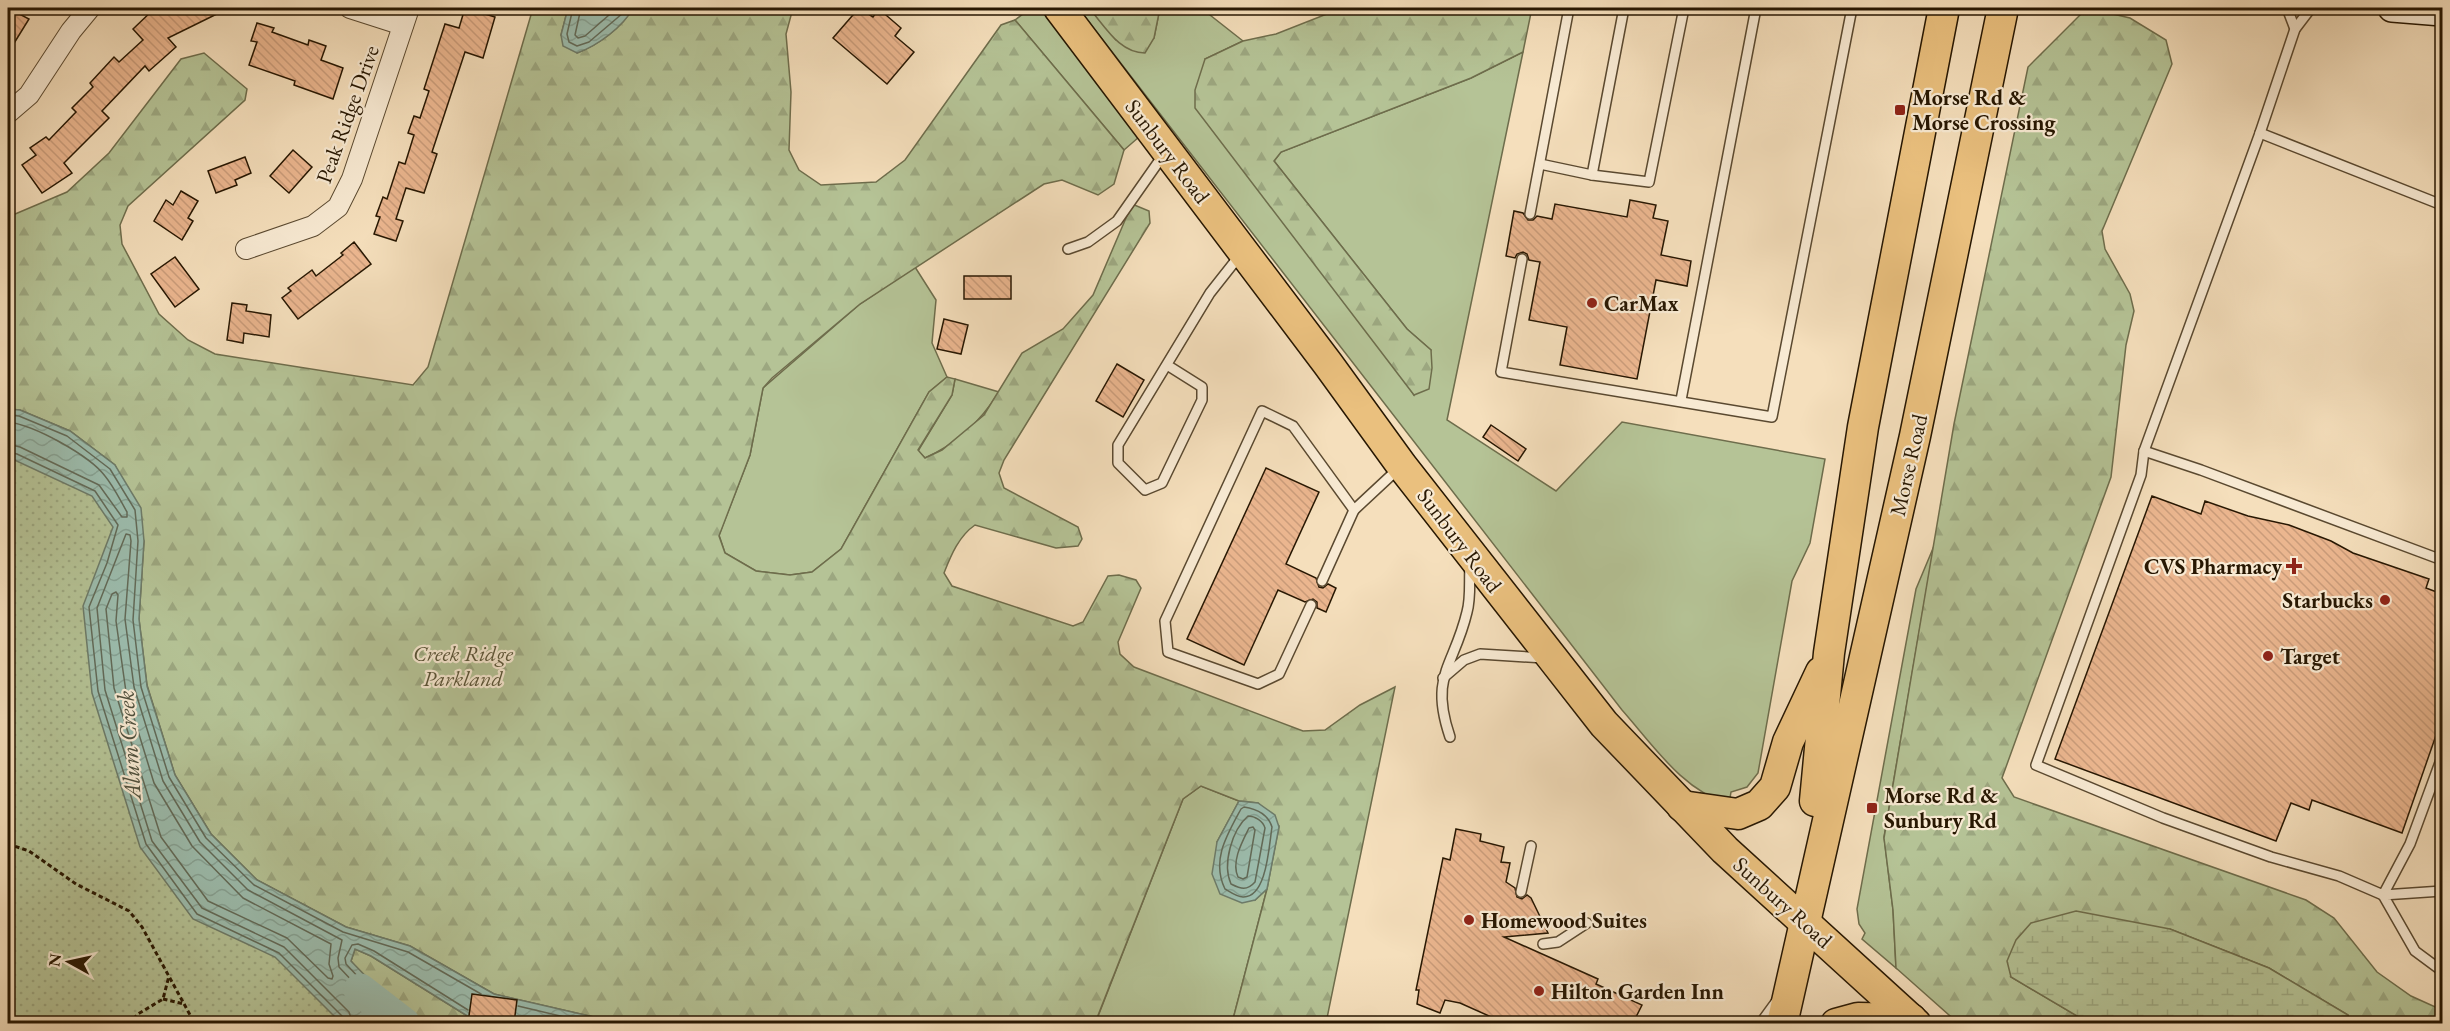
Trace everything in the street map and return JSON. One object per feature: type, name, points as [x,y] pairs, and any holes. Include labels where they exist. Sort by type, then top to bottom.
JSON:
[{"type":"main road","name":"Sunbury Road","points":[[1059,8],[1244,251],[1402,466],[1604,724],[1725,850],[1913,1022]]},
{"type":"main road","name":"Morse Road","points":[[1804,921],[1829,653],[1863,428],[1944,8]]},
{"type":"main road","name":"Morse Road","points":[[1782,1023],[1915,436],[2003,8]]},
{"type":"main road","points":[[2392,8],[2442,12]]},
{"type":"main road","points":[[1682,806],[1738,813],[1760,805],[1775,787],[1788,742],[1829,653]]},
{"type":"main road","points":[[1836,1023],[1857,1018],[1913,1022]]},
{"type":"street","points":[[8,113],[29,95],[71,31],[90,8]]},
{"type":"street","points":[[350,8],[406,16]]},
{"type":"street","name":"Peak Ridge Drive","points":[[246,249],[313,226],[338,207],[352,179],[406,16]]},
{"type":"lane","points":[[1530,214],[1569,8]]},
{"type":"lane","points":[[1592,175],[1624,8]]},
{"type":"lane","points":[[1540,164],[1592,175],[1649,182],[1684,8]]},
{"type":"lane","points":[[1681,400],[1756,8]]},
{"type":"lane","points":[[1522,259],[1501,372],[1681,400],[1772,417],[1852,8]]},
{"type":"lane","points":[[2287,8],[2295,29]]},
{"type":"lane","points":[[2311,8],[2295,29],[2260,133],[2144,451],[2141,475],[2036,765],[2163,818],[2271,857],[2339,876],[2383,895],[2442,891]]},
{"type":"lane","points":[[2260,133],[2442,205]]},
{"type":"lane","points":[[1068,249],[1088,242],[1117,221],[1167,149]]},
{"type":"lane","points":[[1167,365],[1202,387],[1202,400],[1162,483],[1145,490],[1118,463],[1118,445],[1210,293],[1244,251]]},
{"type":"lane","points":[[1311,605],[1279,675],[1258,684],[1168,652],[1165,621],[1262,411],[1293,426],[1354,510]]},
{"type":"lane","points":[[2144,451],[2210,473],[2442,560]]},
{"type":"lane","points":[[1322,581],[1354,510],[1402,466]]},
{"type":"lane","points":[[1450,738],[1441,709],[1443,678],[1468,610],[1471,554]]},
{"type":"lane","points":[[1443,678],[1464,660],[1480,654],[1552,659]]},
{"type":"lane","points":[[2383,895],[2410,844],[2442,757]]},
{"type":"lane","points":[[1521,892],[1531,846]]},
{"type":"lane","points":[[2383,895],[2415,951],[2442,971]]},
{"type":"lane","points":[[1543,944],[1558,942],[1587,923]]},
{"type":"lane","points":[[1760,1023],[1790,983]]},
{"type":"path","points":[[8,844],[30,850],[75,884],[129,911],[142,927],[195,1023]]},
{"type":"path","points":[[163,999],[169,976]]},
{"type":"path","points":[[128,1023],[163,999],[184,1004]]},
{"type":"green space","name":"Creek Ridge Parkland","points":[[533,8],[568,8],[561,35],[577,53],[609,35],[623,22],[633,8],[793,8],[786,34],[791,92],[789,150],[799,170],[821,185],[876,182],[905,160],[1001,25],[1015,20],[1124,150],[1114,184],[1098,195],[1062,180],[1044,184],[860,304],[772,378],[763,388],[750,455],[719,536],[725,553],[756,571],[790,575],[812,572],[841,549],[929,392],[947,377],[955,379],[952,395],[918,450],[925,458],[942,450],[984,415],[1022,353],[1063,329],[1093,295],[1132,204],[1149,211],[1150,223],[1004,460],[999,473],[1004,488],[1078,527],[1082,539],[1078,546],[1056,548],[975,525],[960,540],[944,573],[952,586],[1073,626],[1083,622],[1108,576],[1119,575],[1136,580],[1141,588],[1118,642],[1120,654],[1134,667],[1303,731],[1325,730],[1360,705],[1395,687],[1326,1023],[1232,1023],[1267,889],[1279,826],[1258,803],[1239,801],[1201,786],[1183,799],[1095,1023],[652,1024],[598,1018],[494,994],[410,946],[346,927],[257,880],[211,834],[175,775],[147,685],[139,619],[144,541],[115,465],[70,431],[20,410],[8,409],[8,217],[67,192],[109,153],[181,59],[204,53],[247,89],[245,100],[128,206],[120,225],[122,244],[159,314],[188,340],[215,354],[413,385],[428,367]]},
{"type":"green space","points":[[1031,8],[1040,8],[1139,137],[1124,150],[1015,20]]},
{"type":"green space","points":[[1078,8],[1089,8],[1116,40],[1154,38],[1160,8],[1201,8],[1243,41],[1205,59],[1414,395],[1431,350],[1407,329],[1274,161],[1281,152],[1471,78],[1523,52],[1447,420],[1556,491],[1622,422],[1825,459],[1810,543],[1792,581],[1758,773],[1747,787],[1731,792],[1729,804],[1712,798],[1683,778],[1657,752],[1622,710]]},
{"type":"green space","points":[[1089,8],[1160,8],[1154,38],[1145,53],[1136,52],[1120,44]]},
{"type":"green space","points":[[1342,8],[1532,8],[1523,52],[1471,78],[1281,152],[1274,161],[1407,329],[1431,350],[1432,368],[1429,389],[1414,395],[1195,108],[1195,90],[1205,59],[1243,41],[1276,34]]},
{"type":"green space","points":[[2087,8],[2130,18],[2166,40],[2172,64],[2102,231],[2105,249],[2130,294],[2134,311],[2126,345],[2111,477],[2002,778],[2014,797],[2306,900],[2334,918],[2377,972],[2411,996],[2442,1010],[2442,1023],[2351,1023],[2348,1015],[2269,968],[2170,929],[2011,977],[2089,1023],[1958,1023],[1896,968],[1893,910],[1884,838],[1954,424],[2028,67]]},
{"type":"green space","points":[[915,267],[936,300],[932,343],[947,377],[929,392],[841,549],[812,572],[790,575],[756,571],[725,553],[719,535],[750,455],[763,388],[860,304]]},
{"type":"green space","points":[[955,379],[999,392],[967,431],[948,446],[925,458],[918,451],[952,395]]},
{"type":"green space","points":[[8,439],[69,458],[128,521],[135,815],[404,1023],[8,1023]]},
{"type":"green space","points":[[1934,546],[1884,837],[1893,910],[1896,968],[1862,939],[1865,933],[1859,924],[1857,909],[1916,589]]},
{"type":"green space","points":[[1201,786],[1239,801],[1217,842],[1255,900],[1267,889],[1232,1023],[1095,1024],[1183,799]]},
{"type":"green space","points":[[2076,911],[2170,929],[2269,968],[2348,1015],[2351,1023],[2089,1023],[2011,977],[2007,961],[2016,940],[2031,923]]},
{"type":"green space","points":[[355,949],[371,956],[469,1017],[489,1023],[399,1023],[351,961]]},
{"type":"water","points":[[568,8],[633,8],[623,22],[609,35],[577,53],[563,46],[561,35]]},
{"type":"water","points":[[8,409],[20,410],[70,431],[115,465],[141,508],[144,541],[139,619],[147,686],[175,775],[211,834],[257,880],[346,927],[410,946],[494,994],[598,1018],[652,1023],[489,1023],[469,1017],[371,956],[355,949],[351,961],[382,993],[399,1023],[341,1023],[275,957],[193,919],[140,847],[92,693],[83,606],[113,527],[92,496],[8,457]]},
{"type":"water","points":[[1239,801],[1258,803],[1275,815],[1279,827],[1267,889],[1255,900],[1242,903],[1220,894],[1212,874],[1217,842]]},
{"type":"building","points":[[8,8],[29,19],[8,53]]},
{"type":"building","points":[[155,8],[229,8],[168,38],[176,47],[149,71],[145,66],[102,111],[109,118],[64,163],[72,173],[42,193],[22,165],[36,155],[30,148],[46,137],[49,140],[76,112],[72,108],[93,87],[90,83],[114,57],[119,62],[143,40],[133,29]]},
{"type":"building","points":[[465,8],[495,17],[483,58],[465,52],[432,152],[437,154],[424,193],[406,188],[396,219],[403,221],[396,241],[374,234],[380,217],[376,216],[383,197],[387,199],[399,162],[405,164],[414,135],[408,133],[414,116],[420,118],[429,91],[424,89],[445,24],[459,28]]},
{"type":"building","points":[[859,8],[873,17],[879,9],[901,28],[895,36],[914,52],[887,84],[833,38]]},
{"type":"building","points":[[257,23],[274,28],[272,32],[308,45],[309,40],[326,46],[321,60],[343,68],[333,99],[294,85],[295,81],[249,65],[257,42],[251,41]]},
{"type":"building","points":[[293,150],[312,167],[289,193],[270,176]]},
{"type":"building","points":[[245,157],[251,173],[235,180],[237,185],[216,193],[208,171]]},
{"type":"building","points":[[181,191],[198,201],[188,218],[193,221],[182,240],[154,221],[166,200],[173,205]]},
{"type":"building","name":"CarMax","points":[[1630,200],[1656,205],[1653,218],[1668,221],[1661,255],[1691,261],[1687,286],[1656,280],[1637,379],[1560,365],[1567,327],[1529,320],[1540,262],[1529,260],[1527,254],[1523,252],[1517,254],[1515,258],[1506,256],[1514,211],[1523,213],[1528,220],[1533,220],[1537,216],[1552,219],[1555,204],[1627,217]]},
{"type":"building","points":[[354,242],[371,264],[298,319],[282,298],[291,291],[288,288],[312,270],[316,276],[343,255],[341,253]]},
{"type":"building","points":[[175,257],[199,289],[175,307],[151,274]]},
{"type":"building","points":[[964,276],[1011,276],[1011,299],[964,299]]},
{"type":"building","points":[[232,303],[247,305],[246,311],[271,315],[269,337],[244,333],[243,343],[227,340]]},
{"type":"building","points":[[944,319],[968,325],[961,354],[937,349]]},
{"type":"building","points":[[1117,364],[1144,380],[1123,417],[1096,401]]},
{"type":"building","points":[[1491,425],[1526,449],[1518,461],[1483,437]]},
{"type":"building","points":[[1266,468],[1319,492],[1286,564],[1316,578],[1319,587],[1323,588],[1328,584],[1336,588],[1326,612],[1317,608],[1317,602],[1313,599],[1305,602],[1278,590],[1244,665],[1187,639]]},
{"type":"building","name":"Target","points":[[2152,496],[2201,514],[2205,501],[2248,516],[2289,525],[2331,541],[2353,553],[2429,579],[2426,588],[2442,594],[2442,718],[2402,833],[2312,800],[2309,810],[2291,803],[2276,841],[2055,759]]},
{"type":"building","points":[[1456,829],[1481,834],[1480,841],[1504,847],[1501,862],[1510,863],[1506,882],[1515,888],[1517,897],[1522,899],[1527,895],[1531,898],[1548,933],[1504,937],[1598,979],[1596,984],[1642,1005],[1633,1023],[1513,1023],[1499,1017],[1498,1020],[1460,1003],[1445,1000],[1440,1013],[1417,1004],[1419,990],[1416,990],[1443,858],[1450,860]]},
{"type":"building","points":[[472,994],[517,1000],[514,1023],[468,1023]]},
{"type":"waterway","name":"Alum Creek","points":[[360,990],[404,1024]]},
{"type":"place","name":"Morse Rd & Morse Crossing","points":[[1900,110]]},
{"type":"place","name":"CarMax","points":[[1592,303]]},
{"type":"place","name":"CVS Pharmacy","points":[[2294,566]]},
{"type":"place","name":"Starbucks","points":[[2385,600]]},
{"type":"place","name":"Target","points":[[2268,656]]},
{"type":"place","name":"Morse Rd & Sunbury Rd","points":[[1872,808]]},
{"type":"place","name":"Homewood Suites","points":[[1469,920]]},
{"type":"place","name":"Hilton Garden Inn","points":[[1539,991]]}]
